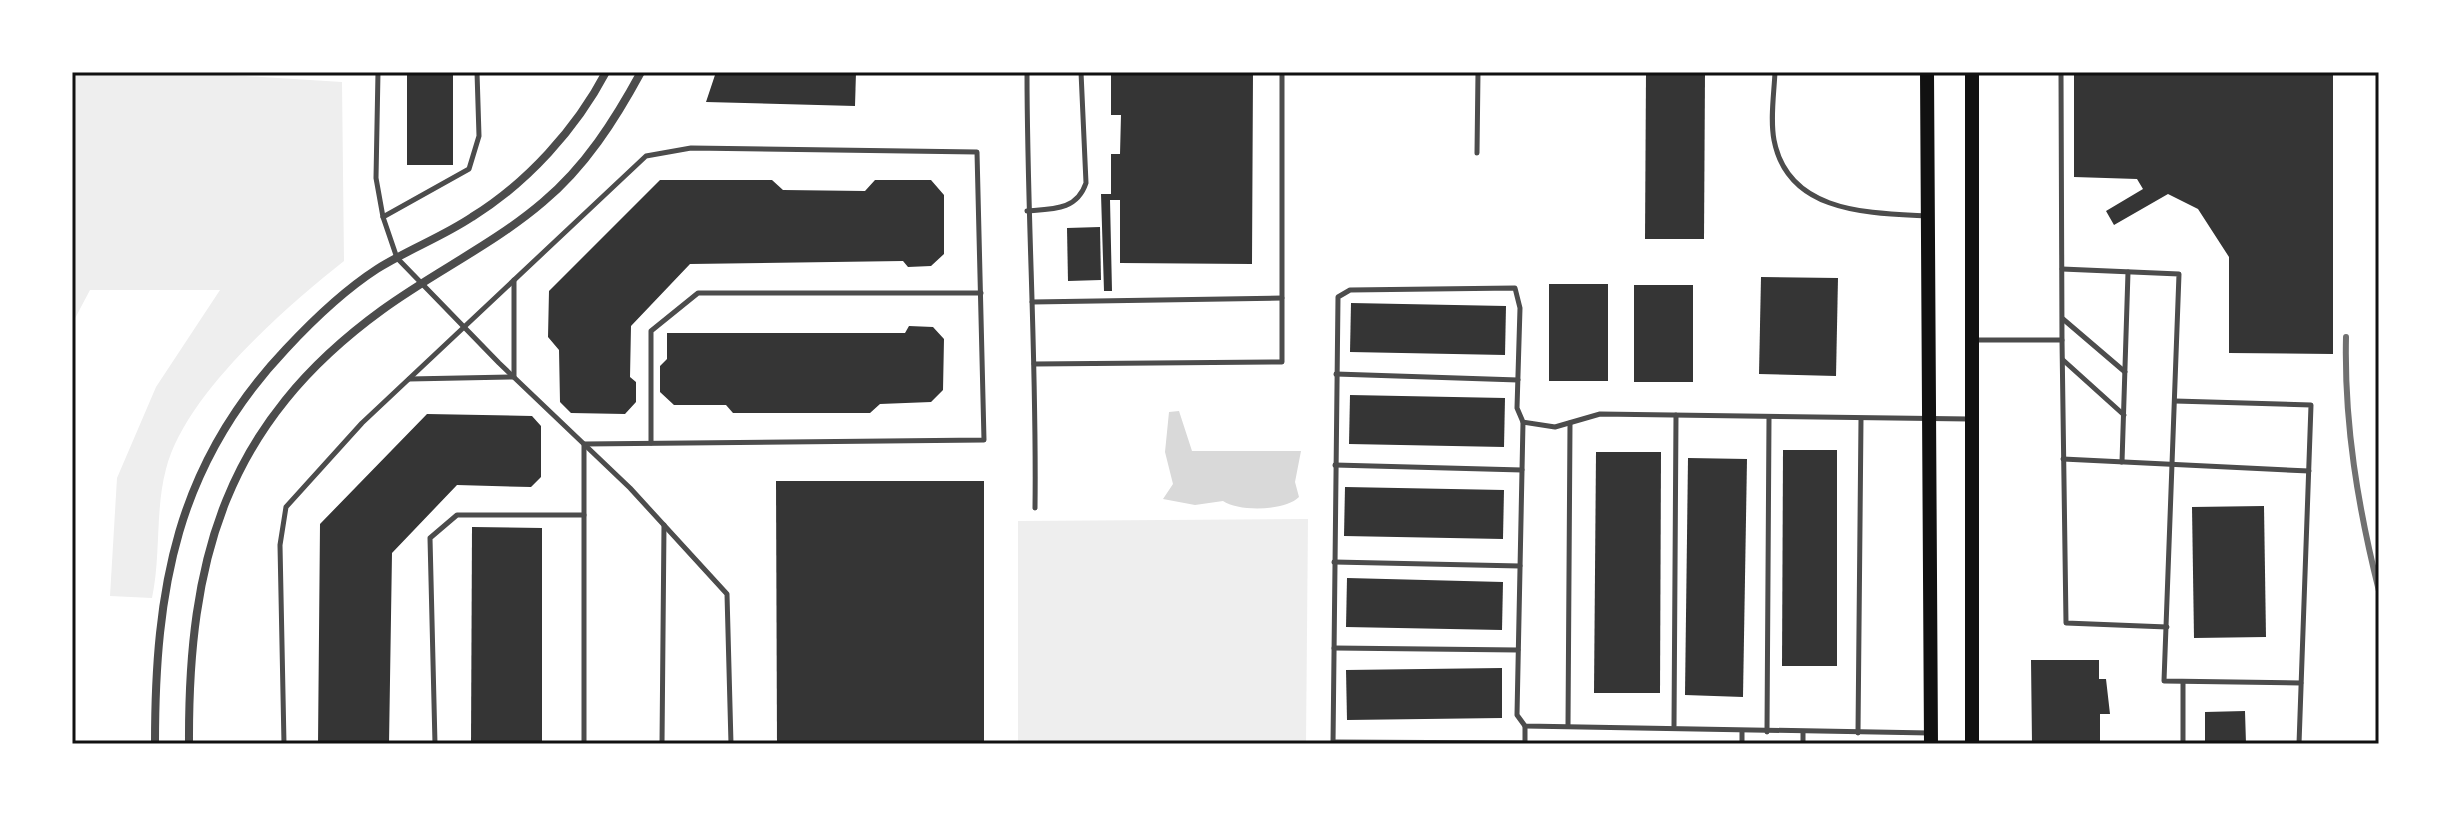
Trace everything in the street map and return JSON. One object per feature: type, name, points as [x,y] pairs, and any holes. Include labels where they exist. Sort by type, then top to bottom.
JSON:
[{"type":"main road","points":[[1927,72],[1931,739]]},
{"type":"main road","points":[[1972,72],[1972,744]]},
{"type":"street","points":[[155,744],[155,671],[162,606],[174,544],[194,488],[222,429],[268,368],[316,317],[375,270],[473,217],[545,158],[606,72]]},
{"type":"street","points":[[189,744],[188,666],[195,603],[207,548],[238,474],[268,422],[302,382],[381,311],[507,230],[576,171],[622,107],[641,72]]},
{"type":"lane","points":[[378,72],[376,178],[383,217],[397,258],[664,525],[727,594],[731,744]]},
{"type":"lane","points":[[383,217],[469,169],[479,136],[477,72]]},
{"type":"lane","points":[[1027,72],[1027,211],[1034,364],[1035,508]]},
{"type":"lane","points":[[1027,211],[1074,204],[1081,197],[1086,183],[1081,72]]},
{"type":"lane","points":[[1034,364],[1282,362],[1282,72]]},
{"type":"lane","points":[[1477,153],[1478,72]]},
{"type":"lane","points":[[1775,72],[1774,141],[1795,184],[1821,201],[1856,212],[1928,216]]},
{"type":"lane","points":[[2061,72],[2066,623],[2167,627]]},
{"type":"lane","points":[[284,744],[280,545],[286,507],[362,423],[646,156],[691,148],[977,152],[984,440],[584,444]]},
{"type":"lane","points":[[2062,269],[2179,274],[2164,681],[2301,683]]},
{"type":"lane","points":[[2122,462],[2128,272]]},
{"type":"lane","points":[[514,279],[514,377]]},
{"type":"lane","points":[[1515,288],[1520,308],[1517,408],[1523,422],[1517,715],[1525,726],[1525,743],[1333,743],[1336,374],[1338,297],[1350,290],[1515,288]]},
{"type":"lane","points":[[651,443],[651,331],[698,293],[981,293]]},
{"type":"lane","points":[[1032,302],[1282,298]]},
{"type":"lane","points":[[2062,319],[2126,373]]},
{"type":"lane","points":[[1972,340],[2062,340]]},
{"type":"lane","points":[[2063,360],[2124,415]]},
{"type":"lane","points":[[1336,374],[1518,380]]},
{"type":"lane","points":[[408,379],[514,377]]},
{"type":"lane","points":[[2175,401],[2311,405],[2299,744]]},
{"type":"lane","points":[[1523,422],[1555,427],[1600,414],[1972,419]]},
{"type":"lane","points":[[1674,726],[1676,415]]},
{"type":"lane","points":[[1767,732],[1769,418]]},
{"type":"lane","points":[[1858,733],[1861,419]]},
{"type":"lane","points":[[1568,725],[1570,423]]},
{"type":"lane","points":[[584,444],[584,744]]},
{"type":"lane","points":[[2063,459],[2309,471]]},
{"type":"lane","points":[[1335,465],[1522,470]]},
{"type":"lane","points":[[435,744],[430,538],[457,515],[584,515]]},
{"type":"lane","points":[[662,744],[664,525]]},
{"type":"lane","points":[[1334,562],[1520,566]]},
{"type":"lane","points":[[1334,648],[1518,650]]},
{"type":"lane","points":[[2183,682],[2183,744]]},
{"type":"lane","points":[[1525,726],[1674,726],[1742,732],[1869,733],[1931,739]]},
{"type":"lane","points":[[1742,732],[1742,744]]},
{"type":"lane","points":[[1803,732],[1803,744]]},
{"type":"lane","points":[[1869,733],[1869,744]]},
{"type":"shaded area","points":[[72,72],[179,72],[342,82],[344,261],[240,354],[194,411],[177,440],[163,485],[152,598],[110,596],[117,478],[156,387],[220,290],[90,290],[72,324]]},
{"type":"shaded area","points":[[1179,411],[1192,451],[1301,451],[1295,482],[1299,497],[1283,505],[1262,508],[1240,507],[1223,501],[1195,505],[1163,499],[1173,484],[1165,452],[1169,412]]},
{"type":"shaded area","points":[[1308,519],[1306,744],[1018,744],[1018,521]]},
{"type":"building","points":[[407,72],[453,72],[453,165],[407,165]]},
{"type":"building","points":[[716,72],[856,72],[855,106],[706,102]]},
{"type":"building","points":[[1111,72],[1253,72],[1252,264],[1120,263],[1120,200],[1110,200],[1112,291],[1104,291],[1101,194],[1111,194],[1111,154],[1120,154],[1121,115],[1111,115]]},
{"type":"building","points":[[1646,72],[1705,72],[1704,239],[1645,239]]},
{"type":"building","points":[[2074,72],[2333,72],[2333,354],[2229,353],[2229,257],[2198,209],[2168,194],[2114,225],[2106,211],[2143,189],[2137,179],[2074,177]]},
{"type":"building","points":[[660,180],[772,180],[783,190],[865,191],[875,180],[931,180],[944,195],[944,254],[931,266],[908,267],[903,261],[690,264],[631,326],[630,377],[636,382],[636,402],[625,414],[571,413],[560,402],[559,350],[548,337],[549,291]]},
{"type":"building","points":[[1100,227],[1101,280],[1068,281],[1067,228]]},
{"type":"building","points":[[1761,277],[1838,278],[1836,376],[1759,374]]},
{"type":"building","points":[[1549,284],[1608,284],[1608,381],[1549,381]]},
{"type":"building","points":[[1634,285],[1693,285],[1693,382],[1634,382]]},
{"type":"building","points":[[1351,303],[1506,306],[1505,355],[1350,352]]},
{"type":"building","points":[[909,326],[933,327],[944,339],[943,390],[931,402],[880,404],[870,413],[733,413],[726,405],[674,405],[660,392],[660,366],[667,359],[667,333],[905,333]]},
{"type":"building","points":[[1350,395],[1505,398],[1504,447],[1349,444]]},
{"type":"building","points":[[427,414],[532,416],[541,426],[541,477],[531,487],[457,485],[392,553],[389,744],[318,744],[320,524]]},
{"type":"building","points":[[1783,450],[1837,450],[1837,666],[1782,666]]},
{"type":"building","points":[[1596,452],[1661,452],[1660,693],[1594,693]]},
{"type":"building","points":[[1688,458],[1747,459],[1743,697],[1685,695]]},
{"type":"building","points":[[776,481],[984,481],[984,744],[777,744]]},
{"type":"building","points":[[1345,487],[1504,490],[1503,539],[1344,536]]},
{"type":"building","points":[[2264,506],[2266,637],[2194,638],[2192,507]]},
{"type":"building","points":[[472,527],[542,528],[542,744],[471,744]]},
{"type":"building","points":[[1347,578],[1503,582],[1502,630],[1346,627]]},
{"type":"building","points":[[2031,660],[2099,660],[2099,679],[2106,679],[2110,714],[2100,714],[2100,744],[2032,744]]},
{"type":"building","points":[[1502,668],[1502,718],[1347,720],[1346,670]]},
{"type":"building","points":[[2245,711],[2246,744],[2205,744],[2205,712]]},
{"type":"railway","points":[[2346,337],[2347,402],[2354,465],[2379,591]]}]
